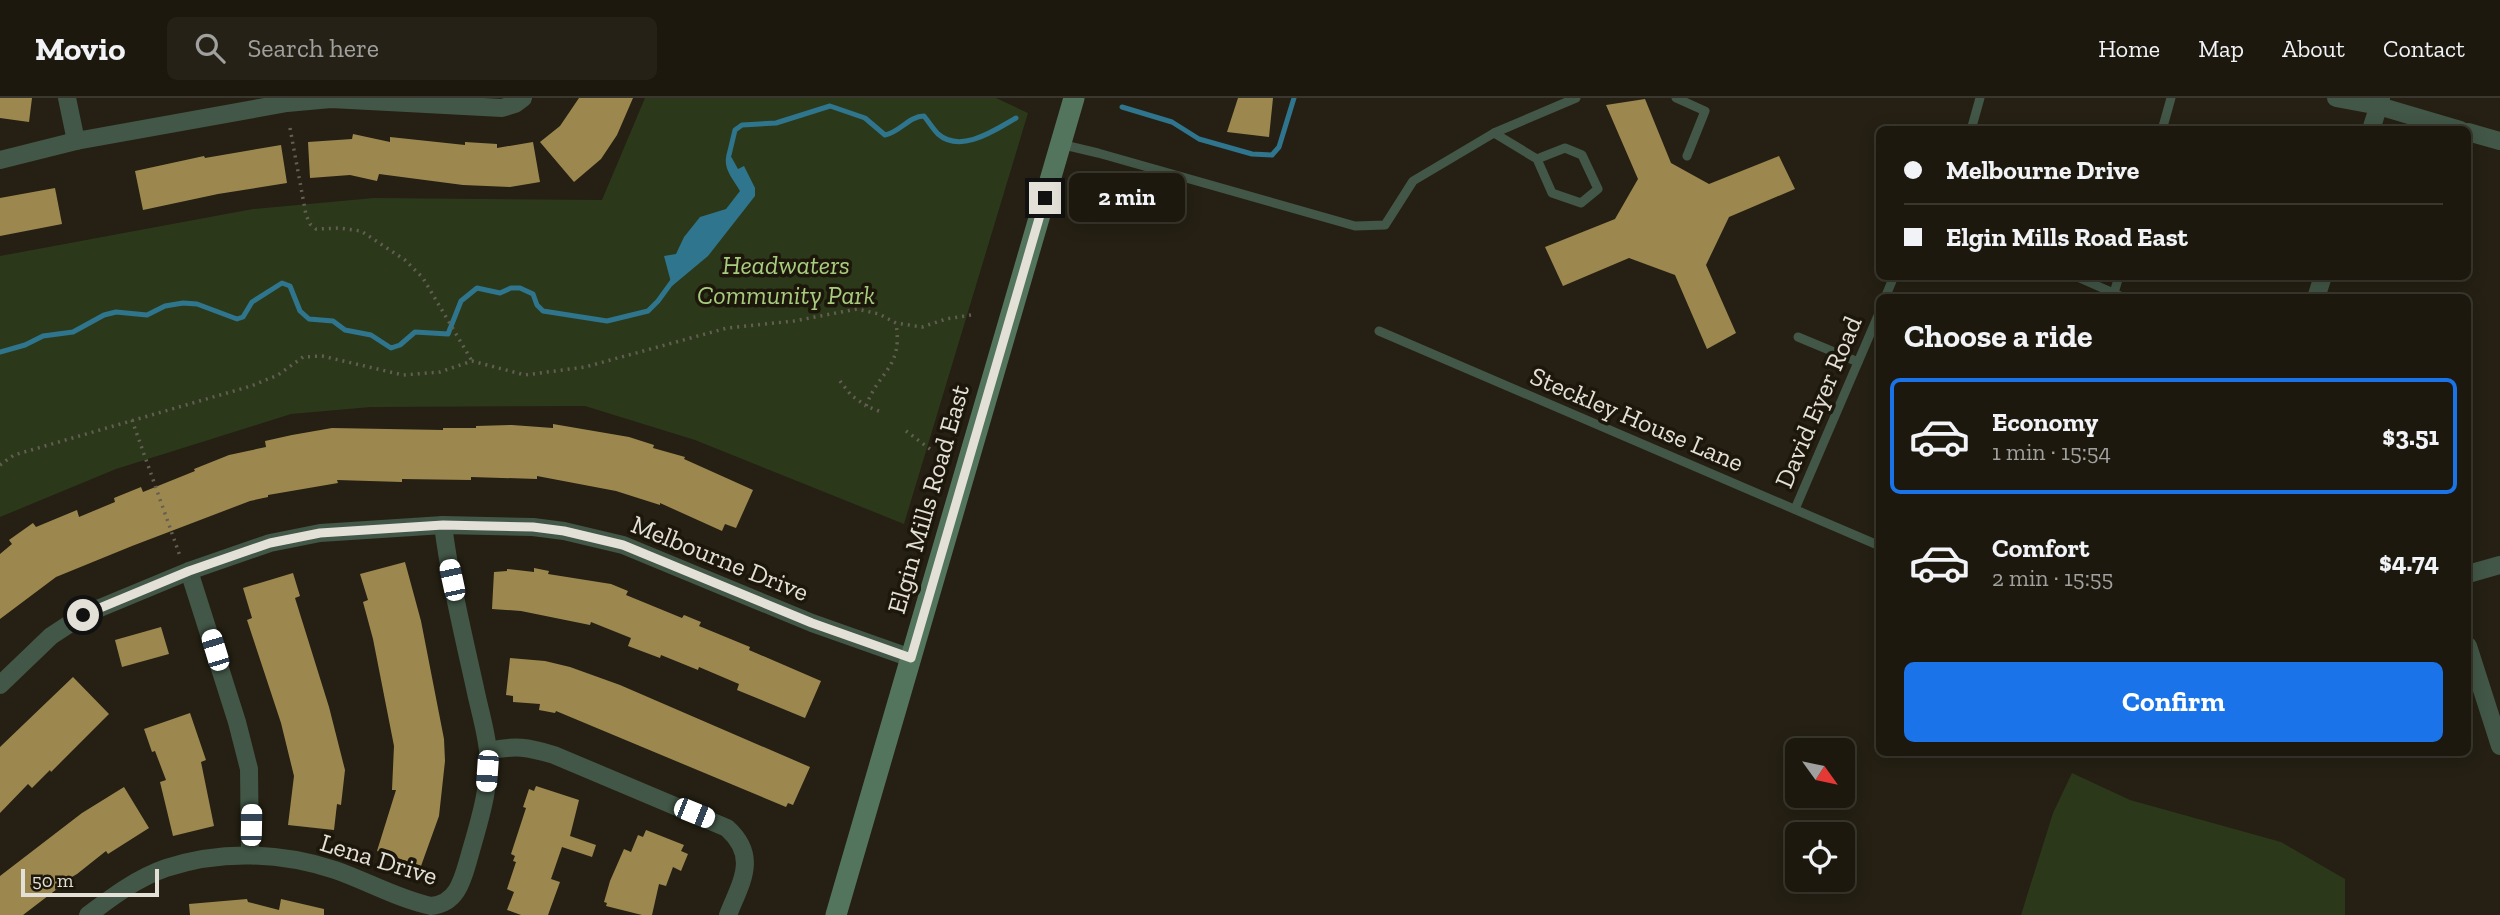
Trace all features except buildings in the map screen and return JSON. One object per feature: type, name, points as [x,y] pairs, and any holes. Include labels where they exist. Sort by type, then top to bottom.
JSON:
[{"type":"main road","name":"Elgin Mills Road East","points":[[836,915],[1074,98]]},
{"type":"street","points":[[67,98],[76,141]]},
{"type":"street","points":[[0,160],[76,141],[287,100],[331,99],[494,108],[516,104],[523,98]]},
{"type":"street","points":[[2336,98],[2380,102],[2449,126]]},
{"type":"street","points":[[2372,126],[2380,102]]},
{"type":"street","points":[[2471,133],[2500,141]]},
{"type":"street","name":"Melbourne Drive","points":[[0,685],[51,636],[83,615],[186,566],[270,543],[320,533],[443,525],[533,527],[564,531],[623,545],[812,623],[911,658]]},
{"type":"street","name":"Lena Drive","points":[[88,915],[120,891],[165,868],[202,859],[250,854],[294,860],[334,870],[419,904],[441,905],[457,891],[485,790],[488,751],[443,525]]},
{"type":"street","points":[[2471,573],[2500,565]]},
{"type":"street","points":[[186,566],[237,722],[249,769],[250,854]]},
{"type":"street","points":[[2471,655],[2500,747]]},
{"type":"street","points":[[488,751],[511,746],[527,747],[554,755],[727,828],[741,844],[746,866],[728,915]]},
{"type":"lane","points":[[1060,144],[1355,226],[1385,225],[1413,181],[1494,133],[1576,98]]},
{"type":"lane","points":[[1676,98],[1706,111],[1687,156]]},
{"type":"lane","points":[[1972,126],[1980,98]]},
{"type":"lane","points":[[2163,126],[2171,98]]},
{"type":"lane","points":[[1494,133],[1537,159],[1552,193],[1581,203],[1598,189],[1582,155],[1565,148],[1537,159]]},
{"type":"lane","points":[[2084,280],[2114,293],[2118,280]]},
{"type":"lane","name":"David Eyer Road","points":[[1795,509],[1876,320]]},
{"type":"lane","name":"Steckley House Lane","points":[[1379,331],[1876,544]]},
{"type":"lane","points":[[1798,337],[1858,362]]},
{"type":"path","points":[[290,128],[310,225],[316,229],[341,228],[361,231],[405,260],[423,278],[472,361]]},
{"type":"path","points":[[0,466],[14,456],[251,386],[278,374],[303,357],[322,356],[403,375],[440,372],[472,361],[525,375],[585,367],[727,328],[794,321],[857,309],[879,314],[896,323],[922,327],[971,315]]},
{"type":"path","points":[[866,406],[895,360],[898,348],[896,323]]},
{"type":"path","points":[[840,381],[851,395],[866,406],[880,411]]},
{"type":"path","points":[[132,420],[186,566]]},
{"type":"path","points":[[906,431],[930,449]]},
{"type":"green space","name":"Headwaters Community Park","points":[[645,98],[996,98],[1028,113],[904,524],[695,440],[585,406],[371,407],[291,414],[116,469],[0,517],[0,256],[253,209],[374,198],[602,200]]},
{"type":"green space","points":[[2072,773],[2130,800],[2281,842],[2345,879],[2345,915],[2021,915],[2053,813]]},
{"type":"water","points":[[728,151],[738,169],[744,166],[755,188],[755,196],[708,256],[672,286],[664,256],[676,254],[684,237],[700,217],[726,209],[740,191],[727,167]]},
{"type":"waterway","points":[[1122,107],[1172,122],[1199,139],[1252,154],[1272,155],[1279,147],[1294,98]]},
{"type":"waterway","points":[[729,155],[735,130],[742,125],[776,123],[830,106],[865,118],[885,135],[924,116],[938,134],[957,142],[978,138],[1016,118]]},
{"type":"waterway","points":[[0,352],[25,345],[43,336],[73,332],[104,315],[116,312],[147,315],[165,306],[183,303],[197,304],[237,319],[243,317],[252,302],[282,283],[290,286],[300,311],[309,319],[333,321],[345,330],[371,335],[391,348],[400,345],[415,332],[448,334],[461,301],[477,288],[500,293],[511,288],[520,288],[533,294],[537,305],[543,311],[607,321],[648,311],[674,279]]},
{"type":"route","points":[[83,615],[189,571],[270,543],[320,533],[443,525],[533,527],[564,531],[623,545],[812,623],[911,658],[1045,198]]}]
